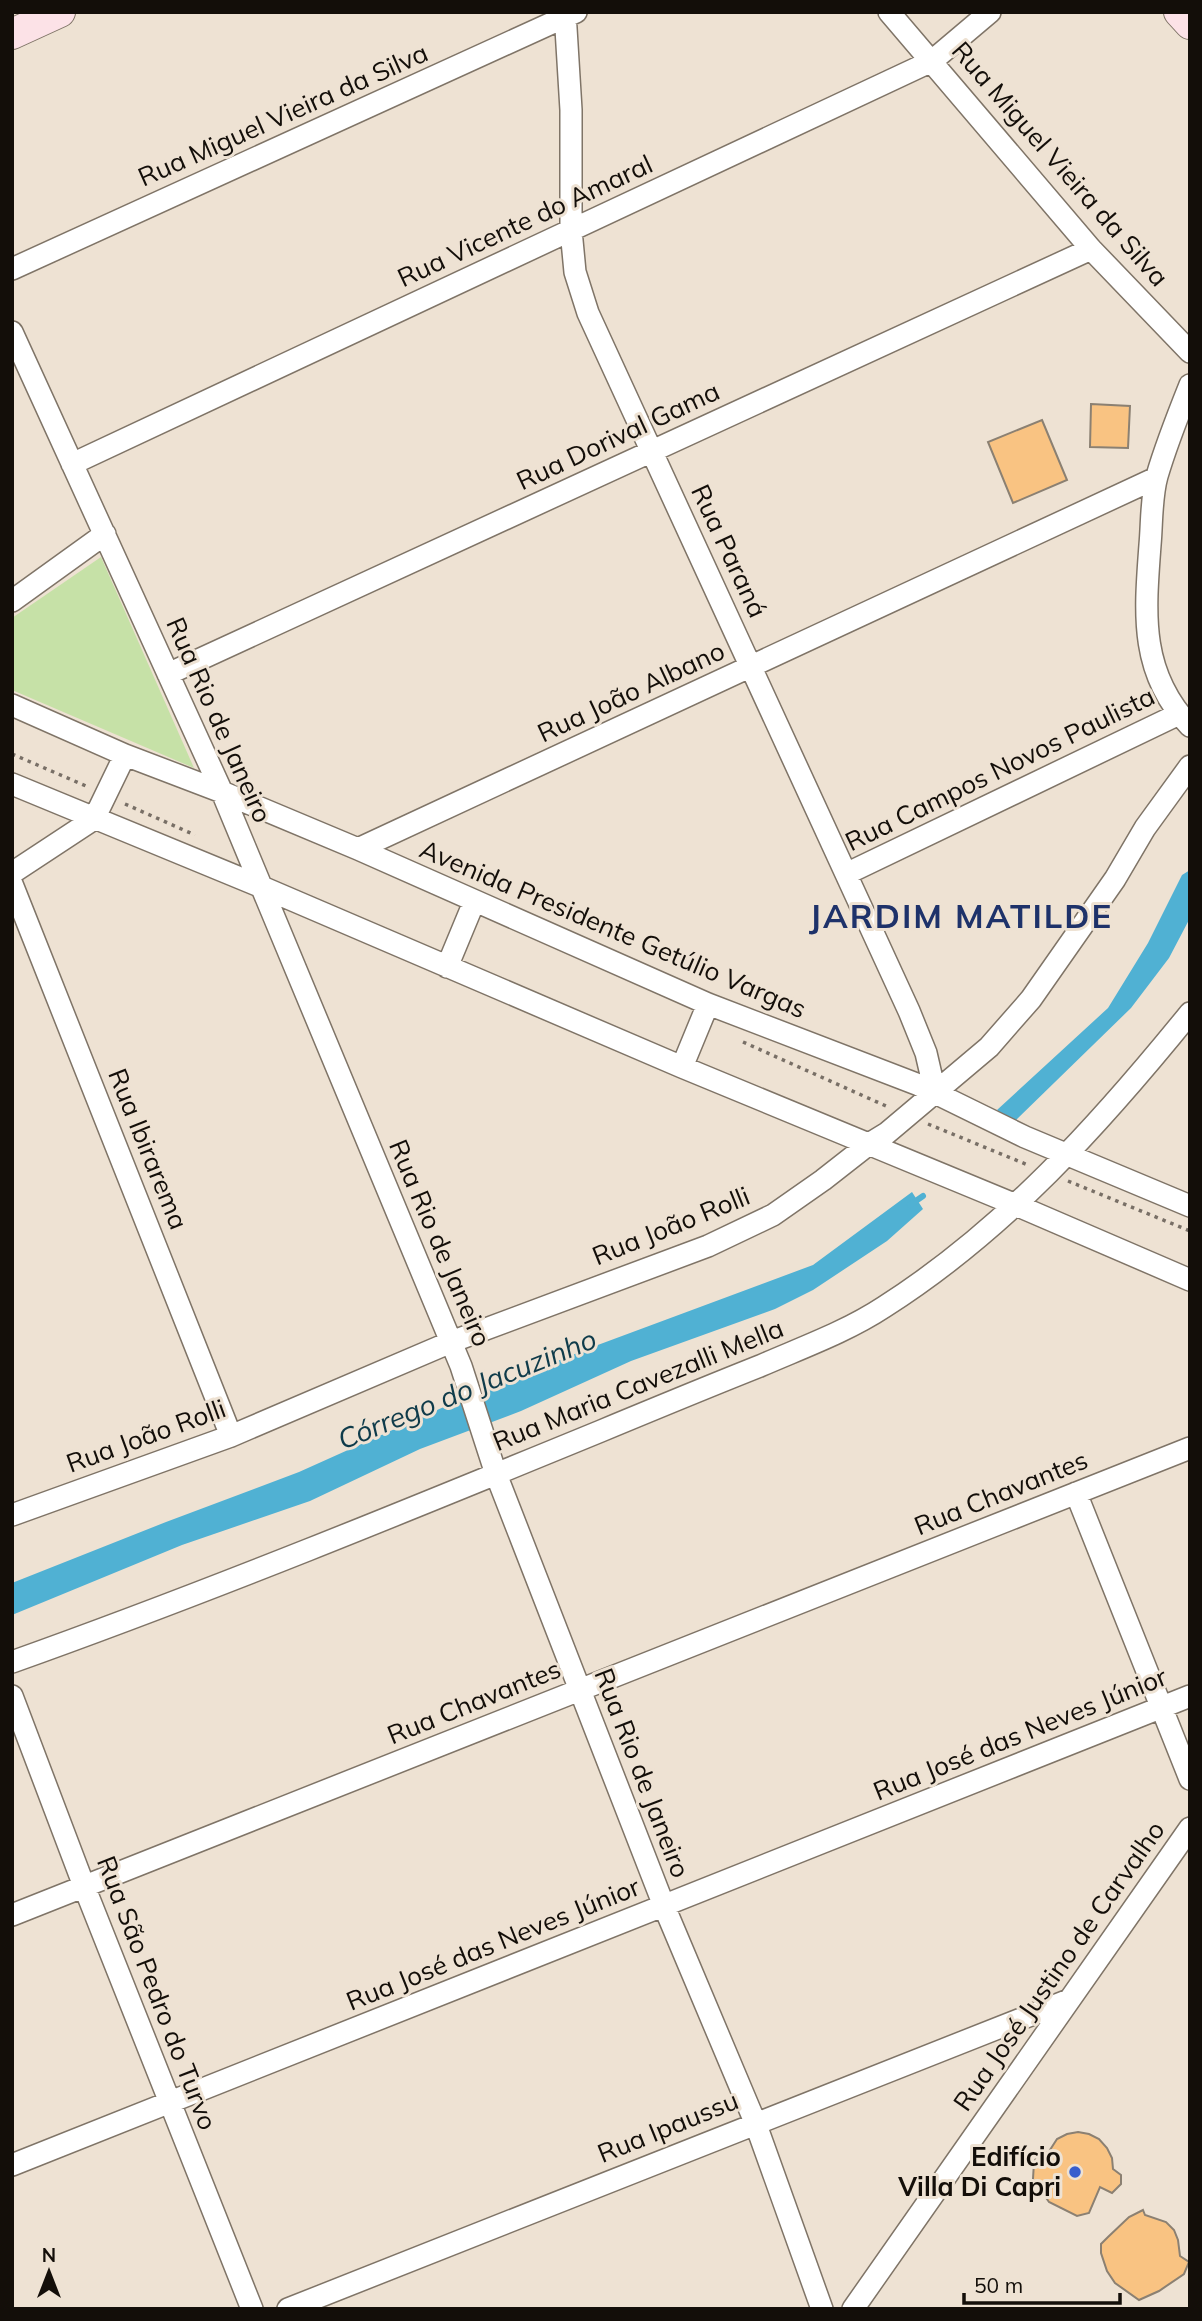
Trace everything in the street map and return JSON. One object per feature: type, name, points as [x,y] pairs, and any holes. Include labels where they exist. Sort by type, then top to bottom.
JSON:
[{"type":"street","points":[[12,34],[60,12]]},
{"type":"street","name":"Rua Miguel Vieira da Silva","points":[[889,12],[1091,249],[1190,352]]},
{"type":"street","name":"Rua Vicente do Amaral","points":[[72,464],[932,61],[990,12]]},
{"type":"street","points":[[1179,12],[1190,24]]},
{"type":"street","name":"Rua Miguel Vieira da Silva","points":[[12,269],[569,14]]},
{"type":"street","name":"Rua Paraná","points":[[569,14],[571,230],[575,272],[588,313],[752,666],[922,1043],[935,1092]]},
{"type":"street","name":"Rua Dorival Gama","points":[[169,674],[1091,249]]},
{"type":"street","name":"Rua Rio de Janeiro","points":[[12,332],[222,792],[461,1366],[496,1474],[664,1906],[755,2122],[822,2309]]},
{"type":"street","points":[[1184,720],[1162,688],[1153,664],[1148,643],[1147,586],[1156,478],[1190,385]]},
{"type":"street","name":"Rua João Albano","points":[[358,849],[1156,478]]},
{"type":"street","points":[[12,601],[105,534]]},
{"type":"street","name":"Avenida Presidente Getúlio Vargas","points":[[12,705],[125,755],[358,849],[708,1004],[935,1092],[1067,1155],[1190,1206]]},
{"type":"street","name":"Rua Campos Novos Paulista","points":[[846,874],[1184,720]]},
{"type":"street","points":[[12,873],[94,819],[125,755]]},
{"type":"street","name":"Rua João Rolli","points":[[13,1513],[231,1436],[451,1342],[708,1246],[773,1215],[887,1133],[989,1047],[1031,999],[1115,879],[1145,828],[1190,766]]},
{"type":"street","points":[[12,784],[1190,1280]]},
{"type":"street","name":"Rua Ibirarema","points":[[12,884],[231,1436]]},
{"type":"street","points":[[447,967],[474,902]]},
{"type":"street","points":[[682,1068],[708,1004]]},
{"type":"street","name":"Rua Maria Cavezalli Mella","points":[[12,1662],[114,1626],[496,1474],[803,1348],[881,1309],[951,1261],[1016,1205],[1126,1092],[1190,1013]]},
{"type":"street","name":"Rua Chavantes","points":[[12,1915],[1190,1448]]},
{"type":"street","points":[[1076,1493],[1190,1779]]},
{"type":"street","name":"Rua São Pedro do Turvo","points":[[12,1696],[84,1886],[252,2309]]},
{"type":"street","name":"Rua José das Neves Júnior","points":[[12,2165],[1190,1696]]},
{"type":"street","name":"Rua José Justino de Carvalho","points":[[853,2309],[1190,1828]]},
{"type":"street","name":"Rua Ipaussu","points":[[288,2309],[1069,2000]]},
{"type":"green space","points":[[101,557],[194,768],[12,690],[12,618]]},
{"type":"water","points":[[1190,870],[1190,918],[1169,958],[1131,1008],[1013,1123],[997,1110],[1108,1008],[1148,943],[1182,875]]},
{"type":"water","points":[[912,1192],[923,1209],[887,1241],[813,1290],[775,1309],[631,1361],[521,1411],[420,1449],[310,1501],[182,1545],[12,1615],[12,1583],[299,1472],[446,1406],[587,1349],[813,1265]]},
{"type":"building","points":[[1091,404],[1130,406],[1128,448],[1090,447]]},
{"type":"building","points":[[1042,420],[1067,480],[1013,503],[988,442]]},
{"type":"building","name":"Edifício Villa Di Capri","points":[[1078,2132],[1099,2139],[1107,2148],[1113,2169],[1121,2175],[1121,2184],[1112,2193],[1100,2187],[1089,2213],[1077,2216],[1049,2202],[1033,2179],[1034,2162],[1041,2150],[1048,2153],[1057,2139]]},
{"type":"building","name":"Edifício Villa Di Capri","points":[[1143,2210],[1145,2215],[1166,2222],[1174,2230],[1180,2256],[1189,2262],[1184,2274],[1159,2291],[1139,2300],[1115,2283],[1107,2271],[1101,2244],[1129,2217]]},
{"type":"waterway","name":"Córrego do Jacuzinho","points":[[910,1205],[923,1196]]},
{"type":"place","name":"Edifício Villa Di Capri","points":[[1075,2172]]},
{"type":"district","name":"JARDIM MATILDE","points":[[961,916]]}]
